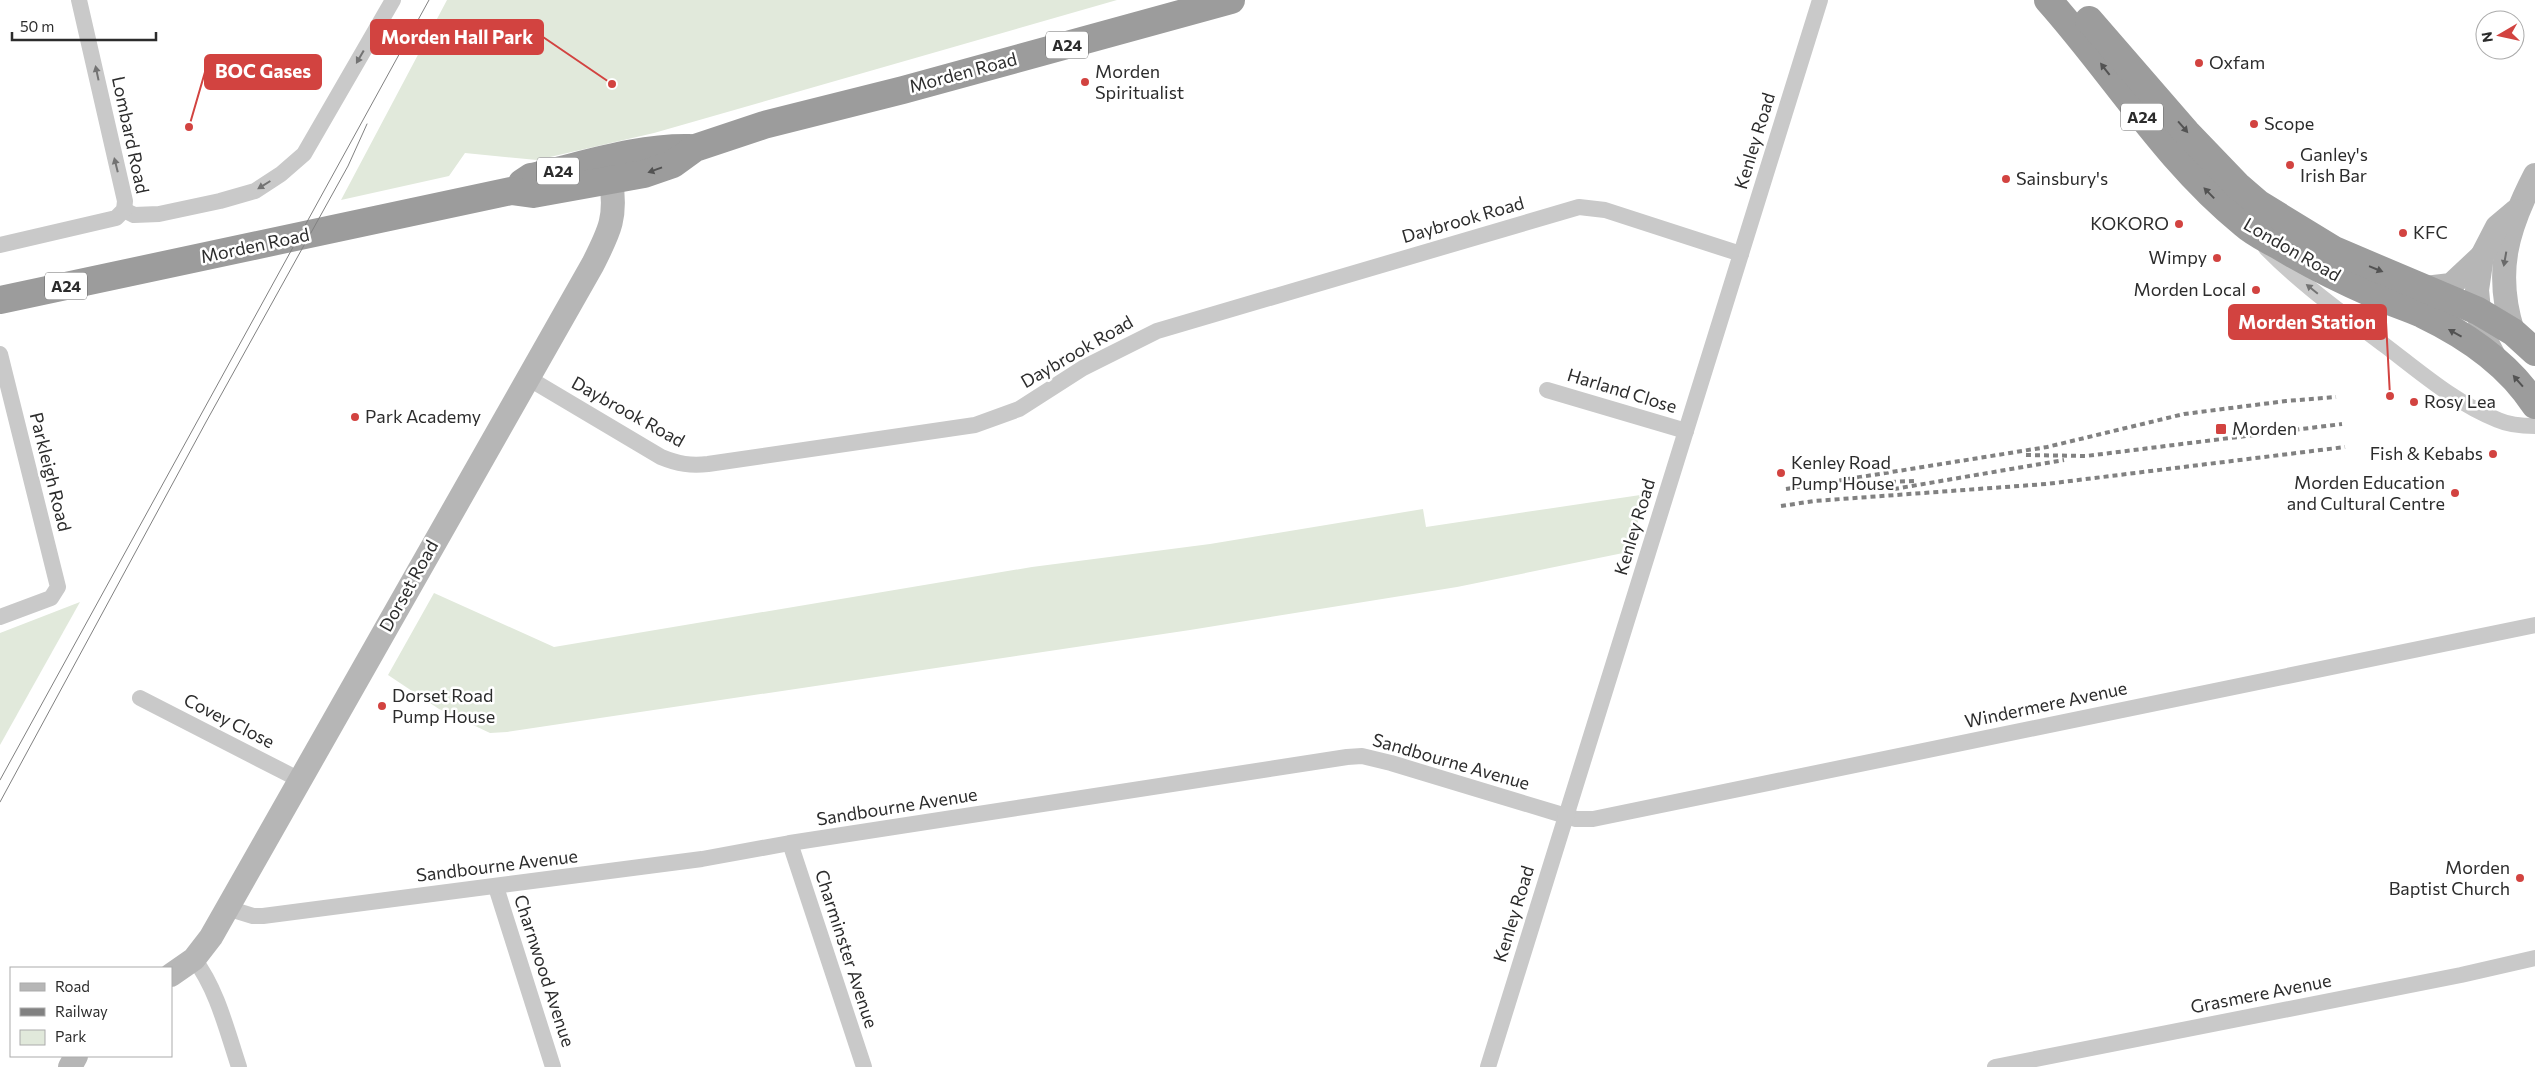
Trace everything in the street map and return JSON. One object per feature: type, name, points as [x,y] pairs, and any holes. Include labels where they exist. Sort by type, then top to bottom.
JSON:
[{"type":"highway","name":"Morden Road","points":[[511,191],[531,177],[648,152],[671,148],[695,148],[764,125],[913,87],[1231,0]]},
{"type":"highway","name":"London Road","points":[[2048,0],[2075,30],[2163,143],[2214,198],[2245,226],[2308,263],[2374,295],[2422,314],[2473,343],[2511,373],[2535,405]]},
{"type":"highway","name":"London Road","points":[[2073,0],[2187,133],[2237,185],[2259,204],[2334,250],[2478,311],[2513,332],[2535,352]]},
{"type":"highway","name":"Morden Road","points":[[0,300],[511,191],[533,194],[644,174],[674,164],[695,148]]},
{"type":"main road","points":[[2513,332],[2506,312],[2503,281],[2504,265],[2516,212],[2535,175]]},
{"type":"main road","name":"Dorset Road","points":[[172,974],[194,959],[211,937],[610,230],[614,202],[610,180]]},
{"type":"main road","points":[[2496,360],[2481,331],[2477,290],[2482,256],[2497,227],[2516,212]]},
{"type":"main road","points":[[2426,288],[2451,284],[2482,256]]},
{"type":"street","name":"Lombard Road","points":[[0,246],[116,218],[124,210],[125,201],[79,0]]},
{"type":"street","points":[[124,210],[134,215],[151,214],[220,201],[255,190],[281,174],[304,154],[393,0]]},
{"type":"street","name":"Kenley Road","points":[[1488,1067],[1820,0]]},
{"type":"street","name":"Daybrook Road","points":[[528,378],[662,457],[676,463],[692,466],[992,420],[1019,409],[1084,368],[1157,330],[1579,207],[1605,210],[1741,254]]},
{"type":"street","points":[[2245,226],[2284,266],[2414,368],[2464,402],[2498,420],[2520,426],[2535,426]]},
{"type":"street","name":"Parkleigh Road","points":[[0,354],[58,587],[51,598],[0,617]]},
{"type":"street","name":"Harland Close","points":[[1547,390],[1686,431]]},
{"type":"street","name":"Windermere Avenue","points":[[1566,816],[1576,819],[1593,819],[1729,793],[2535,625]]},
{"type":"street","name":"Covey Close","points":[[140,698],[300,780]]},
{"type":"street","name":"Sandbourne Avenue","points":[[227,908],[253,916],[263,916],[496,887],[702,859],[790,843],[1362,756],[1391,762],[1566,816]]},
{"type":"street","name":"Charminster Avenue","points":[[790,843],[864,1067]]},
{"type":"street","name":"Charnwood Avenue","points":[[496,887],[553,1067]]},
{"type":"street","name":"Grasmere Avenue","points":[[1995,1067],[2461,975],[2535,958]]},
{"type":"street","points":[[194,959],[201,968],[216,1003],[238,1067]]},
{"type":"green space","points":[[447,0],[1117,0],[654,133],[537,160],[465,153],[449,176],[341,200]]},
{"type":"green space","points":[[1647,494],[1628,552],[1457,587],[1190,630],[507,732],[490,733],[439,709],[388,675],[434,593],[554,647],[1032,567],[1210,544],[1423,509],[1426,527]]},
{"type":"green space","points":[[80,602],[0,745],[0,633]]},
{"type":"tram line","points":[[0,780],[429,0]]},
{"type":"tram line","points":[[0,802],[206,422],[348,166],[367,124]]},
{"type":"railway","points":[[1786,489],[2047,447],[2184,414],[2286,401],[2336,397]]},
{"type":"railway","points":[[2026,455],[2086,456],[2342,424]]},
{"type":"railway","points":[[1781,506],[1814,501],[2046,484],[2345,447]]},
{"type":"railway","points":[[1894,489],[2064,460]]},
{"type":"railway","points":[[1864,483],[1914,481]]},
{"type":"place","name":"Oxfam","points":[[2199,63]]},
{"type":"place","name":"Morden Spiritualist","points":[[1085,82]]},
{"type":"place","name":"Morden Hall Park","points":[[612,84]]},
{"type":"place","name":"Scope","points":[[2254,124]]},
{"type":"place","name":"BOC Gases","points":[[189,127]]},
{"type":"place","name":"Ganley's Irish Bar","points":[[2290,165]]},
{"type":"place","name":"Sainsbury's","points":[[2006,179]]},
{"type":"place","name":"KOKORO","points":[[2179,224]]},
{"type":"place","name":"KFC","points":[[2403,233]]},
{"type":"place","name":"Wimpy","points":[[2217,258]]},
{"type":"place","name":"Morden Local","points":[[2256,290]]},
{"type":"place","name":"Morden Station","points":[[2390,396]]},
{"type":"place","name":"Rosy Lea","points":[[2414,402]]},
{"type":"place","name":"Park Academy","points":[[355,417]]},
{"type":"place","name":"Morden","points":[[2221,429]]},
{"type":"place","name":"Fish & Kebabs","points":[[2493,454]]},
{"type":"place","name":"Kenley Road Pump House","points":[[1781,473]]},
{"type":"place","name":"Morden Education and Cultural Centre","points":[[2455,493]]},
{"type":"place","name":"Dorset Road Pump House","points":[[382,706]]},
{"type":"place","name":"Morden Baptist Church","points":[[2520,878]]}]
